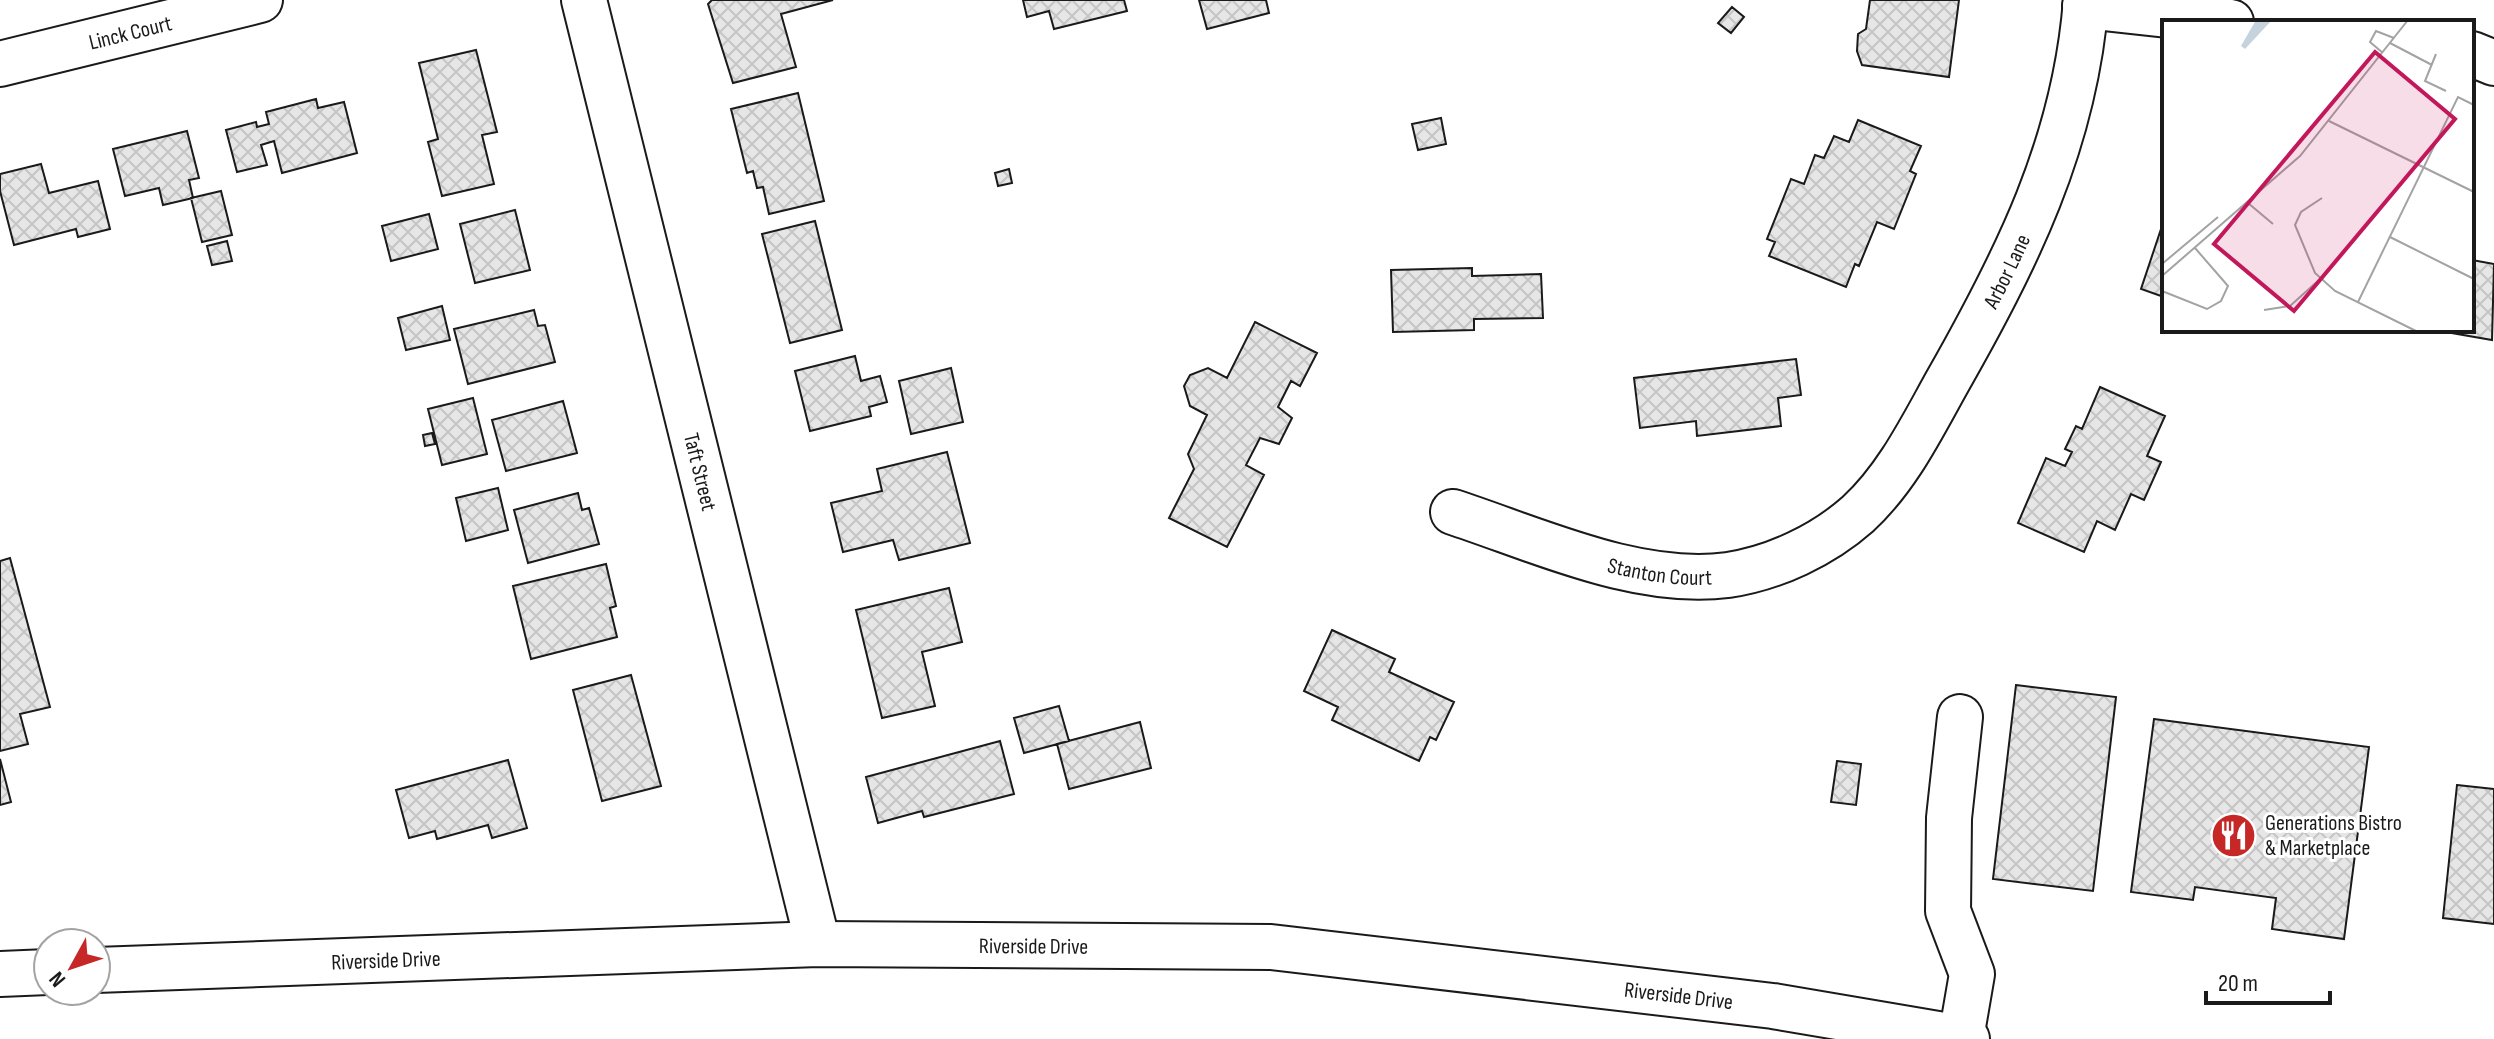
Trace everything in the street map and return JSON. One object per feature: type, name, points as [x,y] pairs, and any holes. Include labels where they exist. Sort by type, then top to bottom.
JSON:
[{"type":"street","name":"Linck Court","points":[[0,64],[260,0]]},
{"type":"street","name":"Taft Street","points":[[584,0],[818,944]]},
{"type":"street","points":[[2085,3],[2216,20]]},
{"type":"street","name":"Arbor Lane","points":[[1859,513],[1899,467],[2019,250],[2052,168],[2074,82],[2085,3]]},
{"type":"street","points":[[2474,55],[2494,63]]},
{"type":"street","name":"Stanton Court","points":[[1453,512],[1639,572],[1691,578],[1730,575],[1777,562],[1824,539],[1859,513]]},
{"type":"street","points":[[1960,717],[1949,818],[1948,911],[1972,974],[1961,1038]]},
{"type":"street","name":"Riverside Drive","points":[[112,969],[818,944],[1271,947],[1773,1006],[1967,1039]]},
{"type":"street","points":[[0,974],[32,973]]},
{"type":"building","points":[[712,0],[833,0],[781,14],[796,67],[733,83],[708,4]]},
{"type":"building","points":[[1023,0],[1124,0],[1127,11],[1054,29],[1049,11],[1027,17]]},
{"type":"building","points":[[1199,0],[1266,0],[1269,13],[1207,29]]},
{"type":"building","points":[[1870,0],[1959,0],[1949,77],[1862,65],[1857,51],[1858,34],[1866,29]]},
{"type":"building","points":[[1732,7],[1744,17],[1731,33],[1718,23]]},
{"type":"building","points":[[476,50],[497,132],[482,135],[494,184],[442,196],[428,142],[438,139],[419,63]]},
{"type":"building","points":[[798,93],[824,201],[769,214],[763,187],[757,188],[753,171],[747,173],[731,109]]},
{"type":"building","points":[[316,99],[318,108],[344,102],[357,153],[282,173],[274,141],[261,145],[267,165],[237,172],[226,130],[256,122],[257,127],[269,124],[266,112]]},
{"type":"building","points":[[1441,118],[1446,144],[1418,150],[1412,124]]},
{"type":"building","points":[[1858,120],[1921,146],[1910,171],[1916,174],[1894,229],[1877,222],[1859,266],[1855,264],[1846,287],[1769,256],[1775,242],[1767,239],[1791,179],[1804,184],[1815,155],[1824,158],[1834,136],[1849,142]]},
{"type":"building","points":[[187,131],[199,178],[189,180],[193,198],[163,205],[159,188],[125,196],[113,149]]},
{"type":"building","points":[[41,164],[49,193],[98,181],[110,229],[78,237],[76,229],[14,245],[0,191],[0,174]]},
{"type":"building","points":[[1009,169],[1012,183],[998,186],[995,173]]},
{"type":"building","points":[[221,191],[232,235],[202,242],[191,198]]},
{"type":"building","points":[[515,210],[530,270],[475,283],[460,224]]},
{"type":"building","points":[[429,214],[438,249],[391,261],[382,226]]},
{"type":"building","points":[[815,221],[842,330],[790,343],[762,234]]},
{"type":"building","points":[[2162,226],[2162,296],[2141,289]]},
{"type":"building","points":[[227,241],[232,261],[212,265],[207,246]]},
{"type":"building","points":[[2474,260],[2494,264],[2492,340],[2446,332],[2474,332]]},
{"type":"building","points":[[1472,268],[1472,276],[1541,274],[1543,318],[1474,319],[1474,330],[1393,332],[1391,270]]},
{"type":"building","points":[[442,306],[450,340],[406,350],[398,318]]},
{"type":"building","points":[[534,310],[538,326],[545,325],[555,362],[468,384],[454,329]]},
{"type":"building","points":[[1255,322],[1317,353],[1300,386],[1291,381],[1278,407],[1292,418],[1279,444],[1260,438],[1246,465],[1264,475],[1227,547],[1169,518],[1194,469],[1188,454],[1207,415],[1190,406],[1184,386],[1190,375],[1208,368],[1227,378]]},
{"type":"building","points":[[855,356],[861,381],[880,376],[887,402],[869,407],[871,416],[810,431],[795,371]]},
{"type":"building","points":[[1796,359],[1801,395],[1778,398],[1781,426],[1697,436],[1696,421],[1640,428],[1634,378]]},
{"type":"building","points":[[951,368],[963,422],[911,434],[899,381]]},
{"type":"building","points":[[2100,387],[2165,416],[2147,456],[2161,462],[2144,500],[2131,494],[2115,530],[2097,521],[2084,552],[2018,523],[2046,458],[2065,466],[2072,452],[2065,449],[2076,426],[2082,429]]},
{"type":"building","points":[[473,398],[487,454],[442,465],[428,409]]},
{"type":"building","points":[[563,401],[577,453],[506,471],[492,420]]},
{"type":"building","points":[[432,433],[435,444],[425,446],[423,435]]},
{"type":"building","points":[[947,452],[970,543],[899,560],[893,540],[843,552],[831,503],[882,491],[877,469]]},
{"type":"building","points":[[498,488],[508,530],[466,541],[456,498]]},
{"type":"building","points":[[578,493],[582,510],[589,508],[599,544],[528,563],[514,510]]},
{"type":"building","points":[[10,558],[50,707],[20,714],[28,744],[0,751],[0,561]]},
{"type":"building","points":[[606,564],[616,606],[610,608],[617,637],[531,659],[513,586]]},
{"type":"building","points":[[949,588],[962,642],[922,652],[935,706],[882,718],[856,610]]},
{"type":"building","points":[[1332,630],[1395,659],[1389,672],[1454,702],[1436,740],[1430,737],[1419,761],[1332,720],[1338,707],[1304,691]]},
{"type":"building","points":[[631,675],[661,786],[602,801],[573,690]]},
{"type":"building","points":[[2016,685],[2116,697],[2093,891],[1993,879]]},
{"type":"building","points":[[1059,706],[1069,741],[1024,753],[1014,718]]},
{"type":"building","points":[[2154,719],[2369,747],[2344,939],[2272,929],[2276,898],[2195,887],[2193,900],[2131,892]]},
{"type":"building","points":[[1140,722],[1151,768],[1069,789],[1057,744]]},
{"type":"building","points":[[1000,741],[1014,794],[924,817],[922,811],[878,823],[866,777]]},
{"type":"building","points":[[0,759],[11,802],[0,805]]},
{"type":"building","points":[[508,760],[527,828],[492,838],[488,825],[437,839],[435,831],[409,838],[396,790]]},
{"type":"building","points":[[1837,761],[1861,764],[1856,805],[1831,802]]},
{"type":"building","points":[[2457,785],[2494,789],[2494,924],[2443,918]]},
{"type":"place","name":"Generations Bistro & Marketplace","points":[[2234,835]]}]
